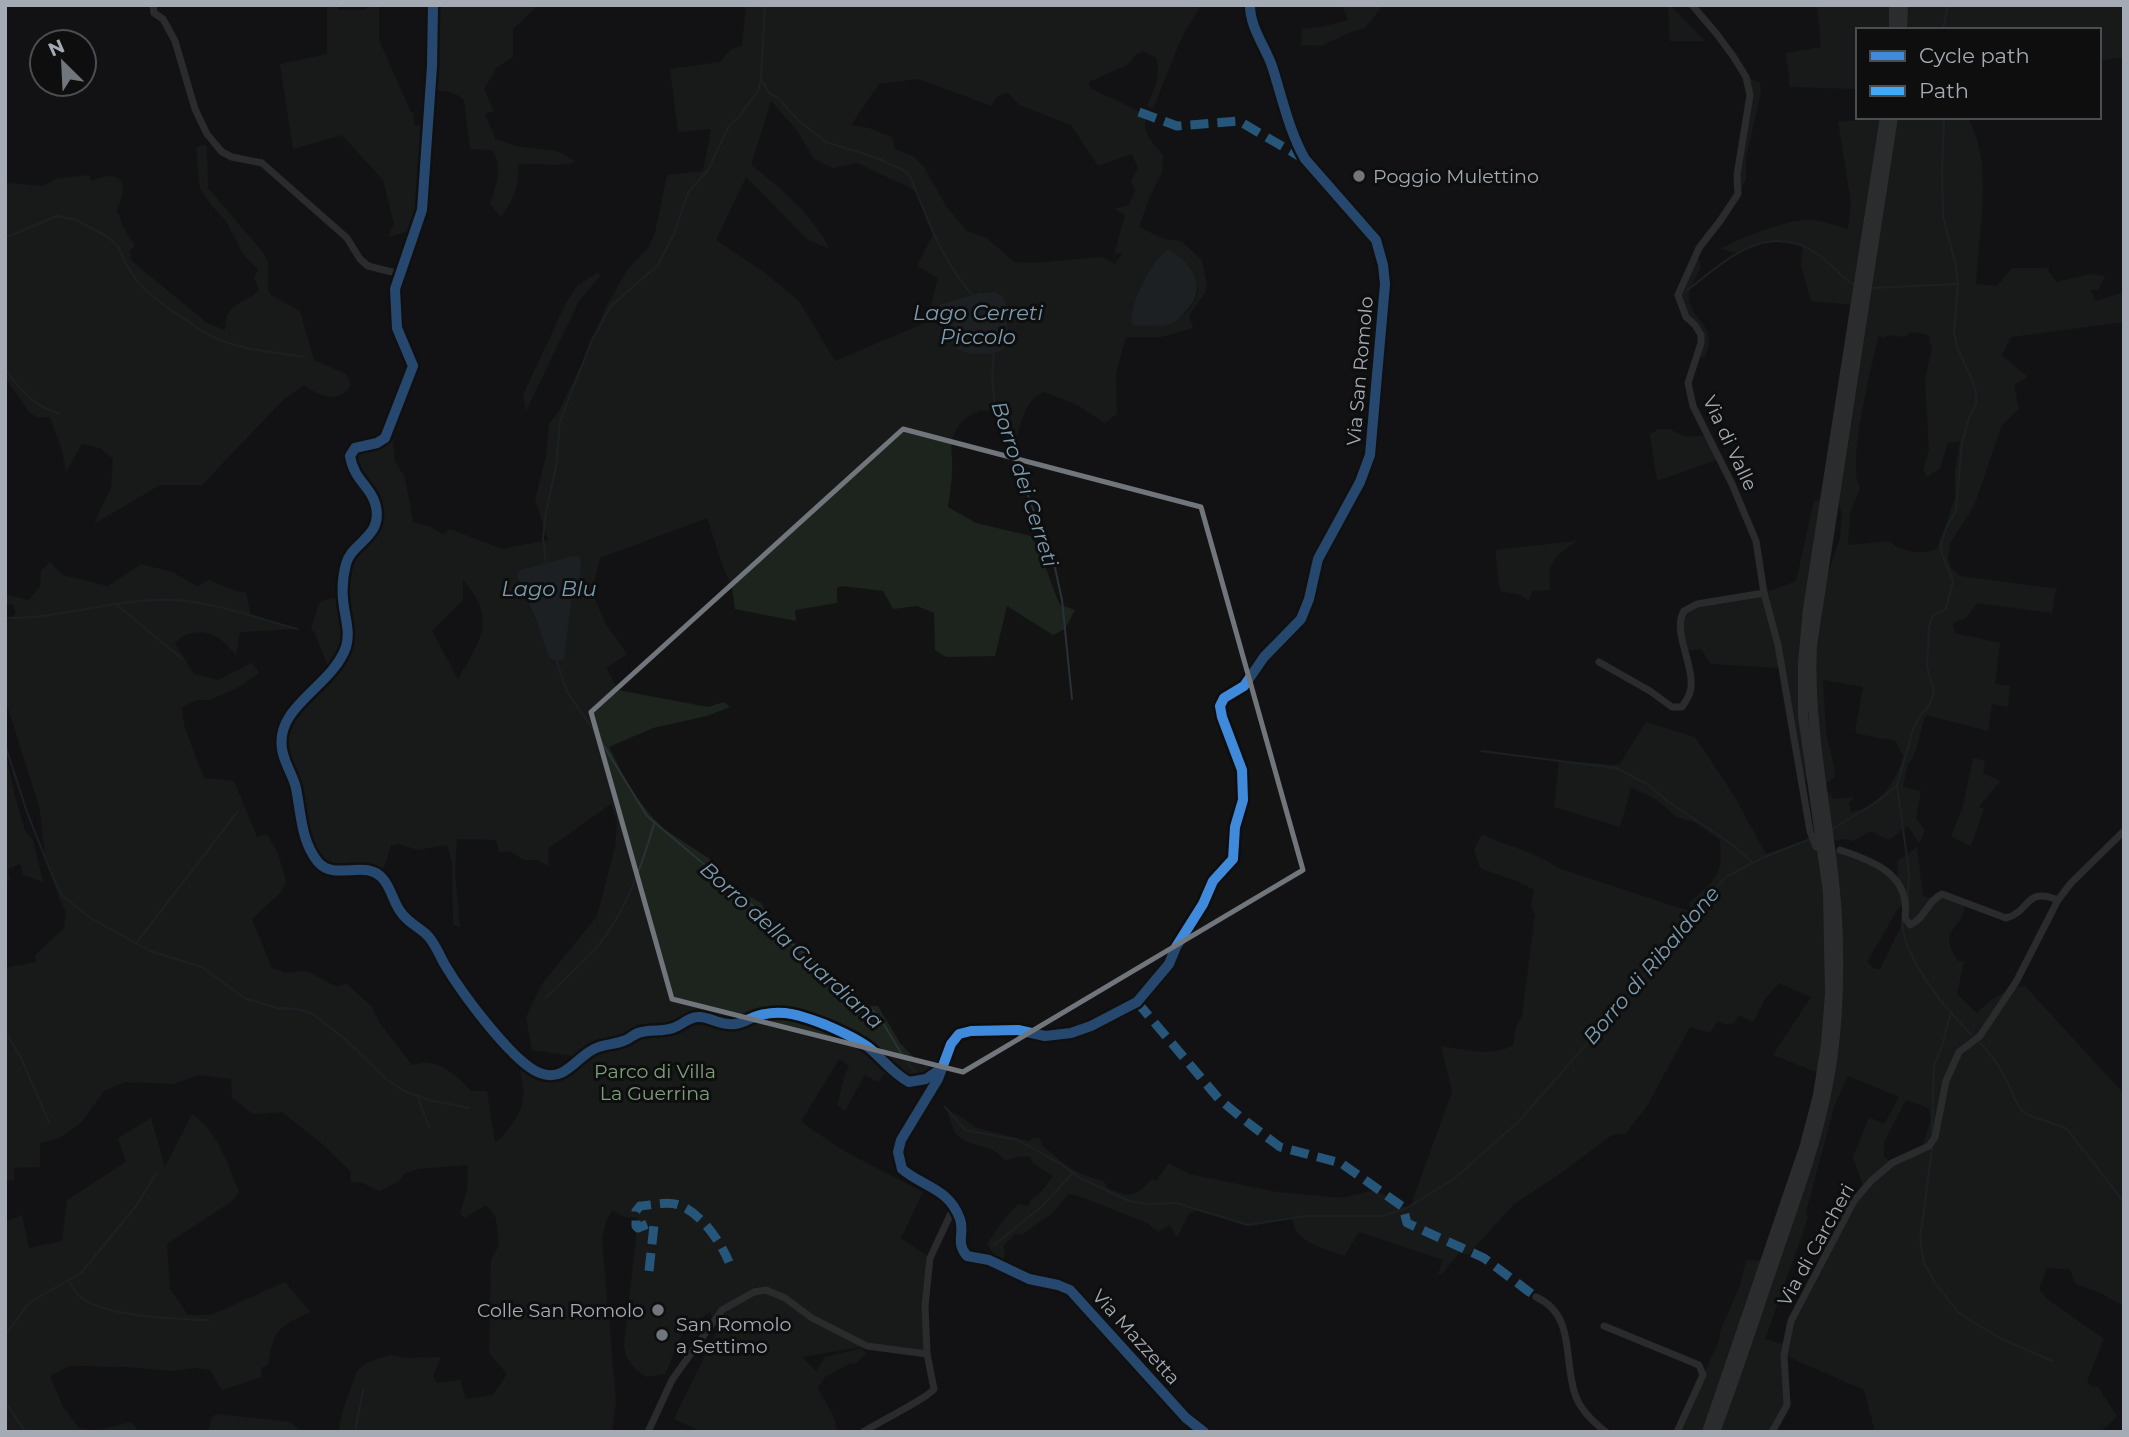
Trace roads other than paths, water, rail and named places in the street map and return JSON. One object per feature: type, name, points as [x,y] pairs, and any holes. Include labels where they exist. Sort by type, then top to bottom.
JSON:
[{"type":"highway","points":[[1894,5],[1894,28]]},
{"type":"highway","points":[[1902,28],[1903,5]]},
{"type":"highway","points":[[1707,1432],[1805,1145],[1818,1095],[1826,1044],[1830,995],[1828,892],[1803,716],[1803,663],[1808,609],[1885,119]]},
{"type":"highway","points":[[1715,1432],[1812,1150],[1826,1093],[1835,1037],[1838,929],[1833,862],[1812,717],[1812,645],[1893,119]]},
{"type":"street","points":[[153,5],[154,13],[163,19],[175,41],[195,109],[207,134],[222,152],[232,158],[262,163],[348,239],[360,259],[368,266],[400,274]]},
{"type":"street","points":[[433,5],[432,66],[422,210],[395,289],[397,328],[411,359],[412,372],[385,438],[377,443],[355,448],[350,456],[358,481],[374,503],[376,514],[369,538],[347,560],[342,597],[348,637],[345,648],[331,674],[289,714],[282,731],[281,748],[295,786],[299,817],[305,835],[319,863],[326,869],[366,869],[381,877],[409,923],[426,934],[488,1024],[528,1067],[542,1074],[564,1072],[592,1049],[624,1041],[639,1033],[678,1027],[690,1018],[699,1017],[724,1024],[737,1024],[771,1012],[788,1012],[825,1025],[867,1046],[909,1082],[926,1079],[939,1070]]},
{"type":"street","name":"Via San Romolo","points":[[953,1209],[943,1194],[910,1176],[898,1160],[901,1140],[938,1079],[939,1070],[951,1044],[959,1034],[971,1031],[1018,1030],[1045,1036],[1081,1030],[1137,1002],[1169,964],[1213,881],[1233,859],[1235,827],[1242,800],[1242,770],[1220,706],[1224,698],[1244,686],[1264,657],[1301,619],[1309,599],[1318,559],[1360,482],[1370,455],[1385,284],[1377,240],[1305,159],[1297,145],[1271,64],[1250,15],[1250,5]]},
{"type":"street","name":"Via di Valle","points":[[1692,5],[1733,56],[1746,77],[1750,95],[1737,175],[1738,194],[1699,247],[1678,299],[1686,317],[1701,335],[1688,383],[1693,407],[1748,519],[1756,541],[1764,593],[1778,645],[1813,841]]},
{"type":"street","points":[[1598,662],[1650,691],[1672,707],[1682,706],[1691,691],[1691,677],[1680,622],[1684,611],[1697,604],[1764,593]]},
{"type":"street","name":"Via di Carcheri","points":[[1772,1432],[1787,1405],[1784,1355],[1791,1321],[1854,1201],[1871,1181],[1892,1163],[1929,1146],[1935,1137],[1946,1081],[1955,1058],[1980,1036],[2016,982],[2058,900],[2071,883],[2124,831]]},
{"type":"street","points":[[1840,850],[1876,865],[1898,882],[1905,894],[1905,918],[1910,925],[1916,923],[1927,905],[1942,894],[2006,918],[2015,915],[2026,901],[2037,895],[2048,895],[2058,900]]},
{"type":"street","points":[[863,1432],[931,1394],[933,1383],[927,1354],[925,1306],[929,1258],[953,1209]]},
{"type":"street","name":"Via Mazzetta","points":[[953,1209],[960,1218],[960,1243],[967,1256],[989,1260],[1029,1279],[1070,1290],[1186,1418],[1204,1432]]},
{"type":"street","points":[[648,1432],[673,1380],[722,1310],[754,1292],[766,1290],[785,1298],[812,1318],[867,1346],[927,1354]]},
{"type":"street","points":[[1536,1297],[1551,1306],[1563,1322],[1575,1395],[1584,1411],[1606,1432]]},
{"type":"street","points":[[1604,1326],[1699,1365],[1703,1376],[1677,1432]]},
{"type":"water","points":[[1169,249],[1185,262],[1195,278],[1197,286],[1192,303],[1176,321],[1168,325],[1133,325],[1134,307],[1143,284],[1156,262]]},
{"type":"water","name":"Lago Cerreti Piccolo","points":[[996,292],[1007,308],[1007,336],[1003,348],[999,352],[988,354],[961,351],[943,330],[939,317],[940,304],[979,293]]},
{"type":"water","name":"Lago Blu","points":[[579,557],[581,571],[572,595],[564,659],[557,661],[549,658],[517,575],[520,570]]},
{"type":"waterway","name":"Borro della Guardiana","points":[[546,563],[543,538],[556,466],[560,421],[592,340],[611,306],[658,265],[674,234],[688,193],[708,170],[729,126],[758,91],[765,5]]},
{"type":"waterway","name":"Borro di Ribaldone","points":[[1943,28],[1948,5]]},
{"type":"waterway","name":"Borro dei Cerreti","points":[[763,82],[769,93],[777,97],[799,121],[826,142],[877,158],[905,171],[911,178],[944,254],[973,296]]},
{"type":"waterway","name":"Borro di Ribaldone","points":[[1908,899],[1909,872],[1897,786],[1913,729],[1930,704],[1934,692],[1927,667],[1929,627],[1933,615],[1946,609],[1953,581],[1942,554],[1941,543],[1956,511],[1962,442],[1976,404],[1976,393],[1957,347],[1954,332],[1958,284],[1943,216],[1944,119]]},
{"type":"waterway","points":[[5,238],[57,216],[76,220],[108,237],[119,248],[139,284],[202,331],[221,341],[250,349],[305,357]]},
{"type":"waterway","points":[[1686,291],[1732,256],[1764,242],[1782,241],[1800,245],[1819,255],[1856,286]]},
{"type":"waterway","points":[[1871,288],[1957,284]]},
{"type":"waterway","name":"Borro dei Cerreti","points":[[994,352],[992,378],[995,407],[1055,568],[1062,600],[1072,699]]},
{"type":"waterway","points":[[5,369],[29,397],[60,414]]},
{"type":"waterway","points":[[5,618],[48,615],[133,602],[176,600],[221,607],[297,629]]},
{"type":"waterway","points":[[117,605],[182,659]]},
{"type":"waterway","name":"Borro della Guardiana","points":[[557,662],[567,692],[647,816],[751,904],[779,934],[878,1015],[906,1061],[919,1076]]},
{"type":"waterway","points":[[5,745],[27,812],[54,880],[62,895],[89,917],[150,951],[202,967],[246,999],[313,1014],[346,1040],[386,1079],[404,1091],[429,1100],[469,1108]]},
{"type":"waterway","points":[[1481,751],[1616,768],[1649,785],[1667,801],[1733,845],[1752,862]]},
{"type":"waterway","name":"Borro di Ribaldone","points":[[1831,830],[1897,786]]},
{"type":"waterway","points":[[137,942],[238,811]]},
{"type":"waterway","points":[[546,998],[610,930],[633,886],[654,824]]},
{"type":"waterway","name":"Borro di Ribaldone","points":[[945,1107],[965,1130],[1018,1140],[1080,1178],[1129,1201],[1148,1204],[1176,1203],[1248,1225],[1306,1216],[1383,1216],[1407,1208],[1455,1178],[1519,1121],[1634,990],[1669,938],[1726,877],[1762,858],[1810,839]]},
{"type":"waterway","points":[[1902,921],[1904,935],[1918,967],[1950,1012],[1972,1035]]},
{"type":"waterway","points":[[1932,1133],[1934,1066],[1950,1015]]},
{"type":"waterway","points":[[5,1031],[20,1056],[49,1122]]},
{"type":"waterway","points":[[1980,1043],[1998,1065],[2022,1110],[2035,1118],[2067,1129],[2124,1202]]},
{"type":"waterway","points":[[418,1098],[429,1127]]},
{"type":"waterway","points":[[1932,1149],[1920,1239],[1924,1263],[1935,1283],[1958,1312],[1968,1319],[2000,1338],[2052,1361]]},
{"type":"waterway","points":[[5,1335],[30,1302],[81,1273],[136,1206],[156,1174]]},
{"type":"waterway","points":[[994,1245],[1041,1207],[1072,1174]]},
{"type":"waterway","points":[[69,1282],[79,1296],[90,1303],[122,1313],[208,1320]]},
{"type":"waterway","points":[[355,1432],[363,1390]]},
{"type":"waterway","points":[[5,1402],[26,1432]]},
{"type":"place","name":"Poggio Mulettino","points":[[1359,176]]},
{"type":"place","name":"Colle San Romolo","points":[[658,1310]]},
{"type":"place","name":"San Romolo a Settimo","points":[[662,1335]]},
{"type":"park label","name":"Parco di Villa La Guerrina","points":[[655,1082]]}]
